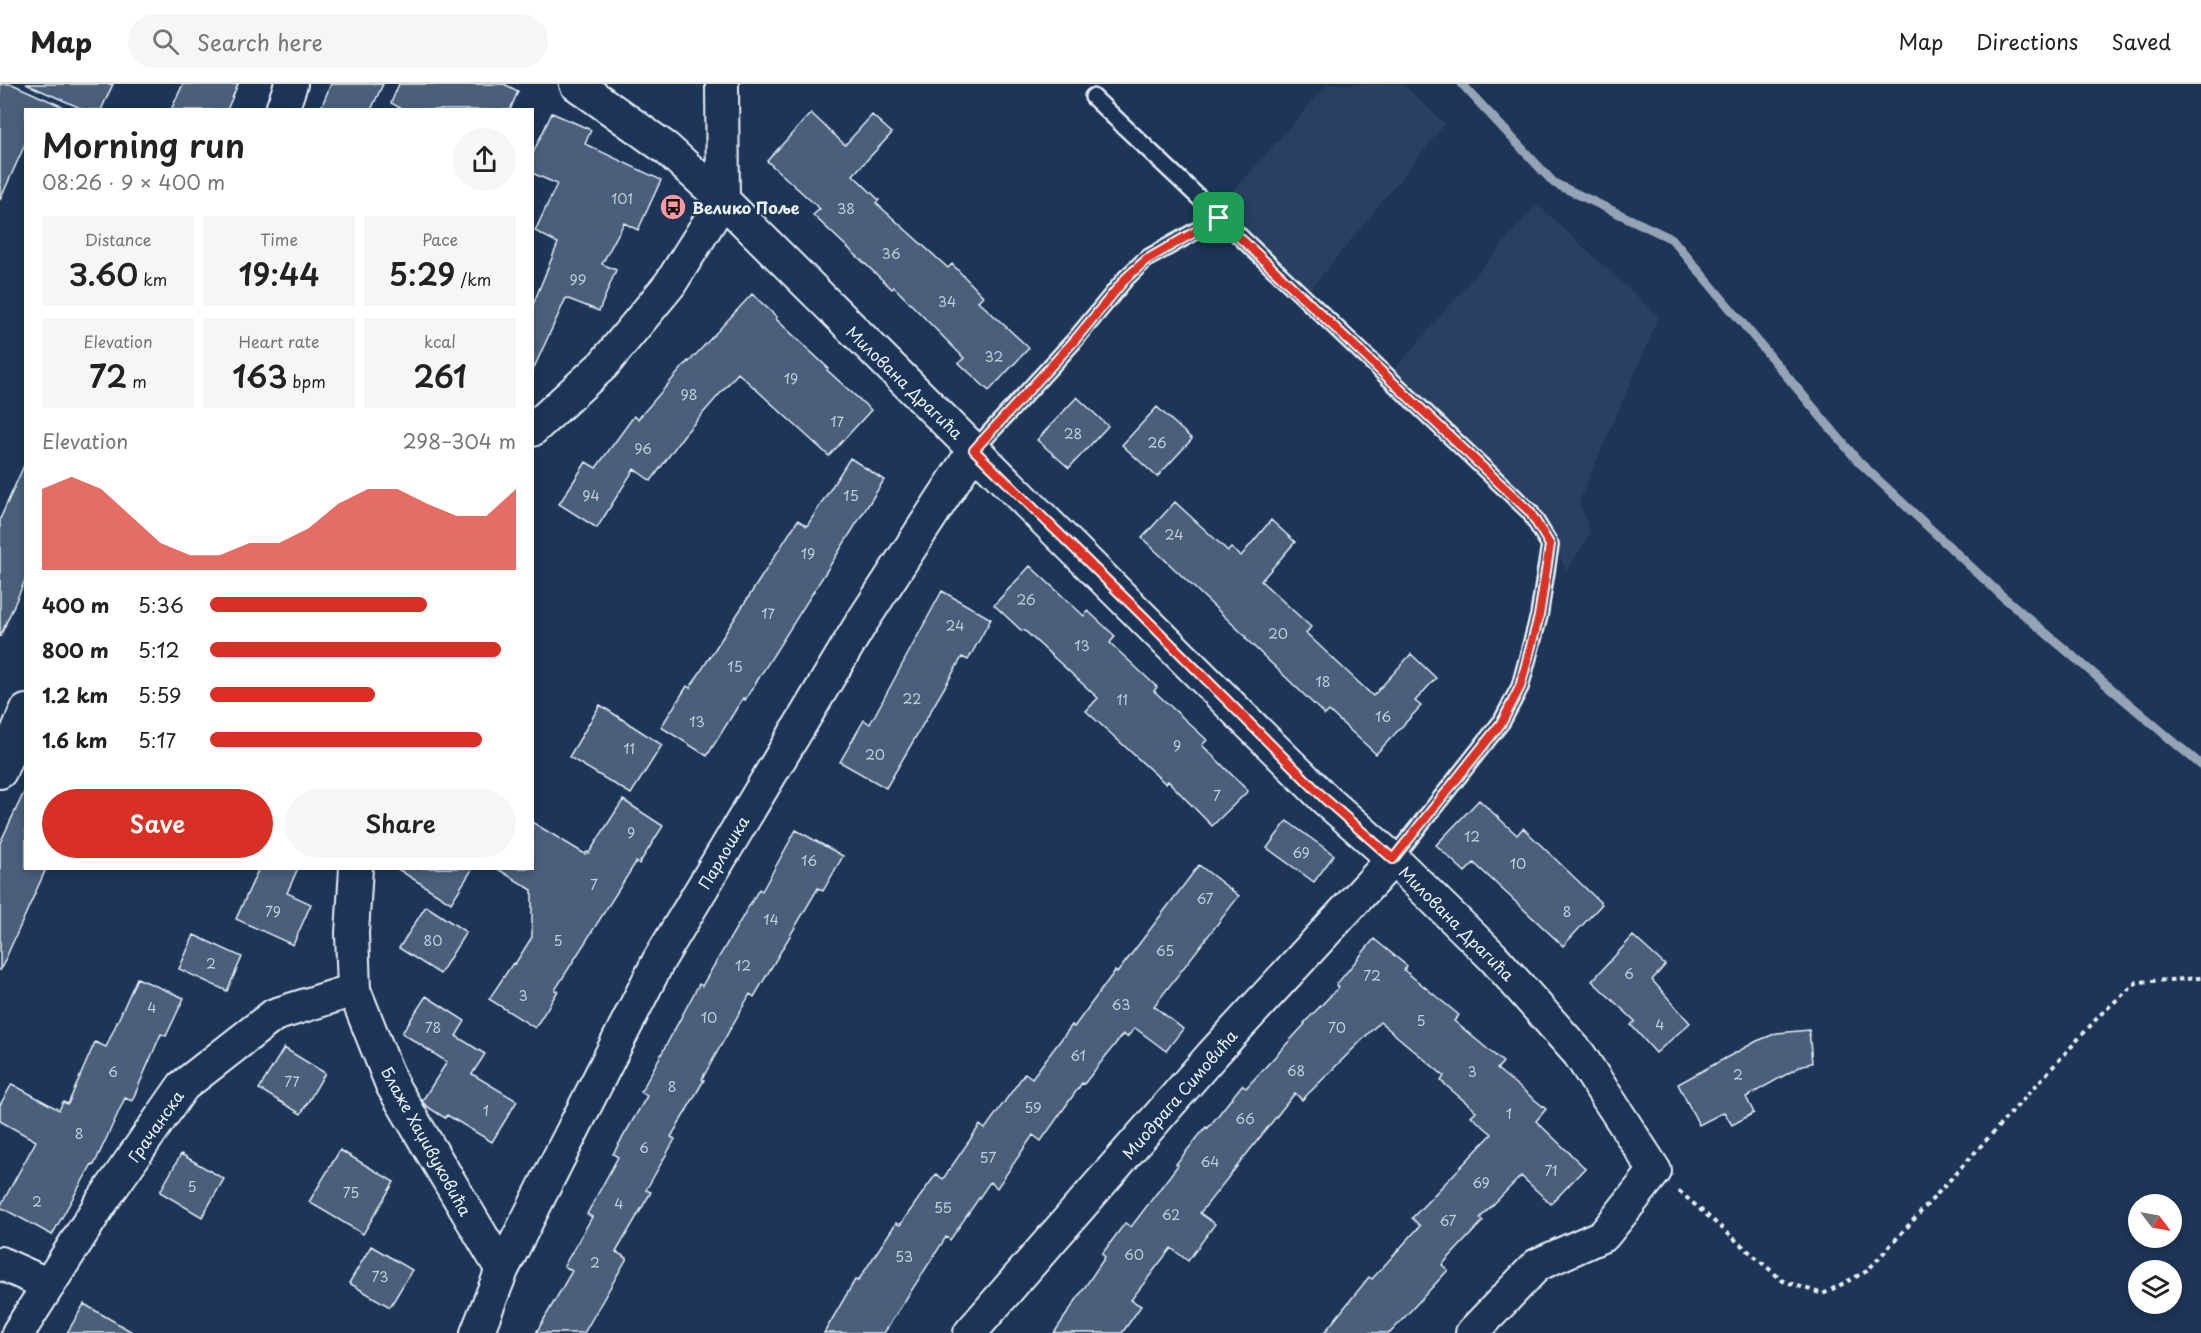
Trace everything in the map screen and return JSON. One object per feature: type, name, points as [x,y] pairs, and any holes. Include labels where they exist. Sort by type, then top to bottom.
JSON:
[{"type":"street","points":[[283,108],[291,84]]},
{"type":"street","name":"Милована Драгића","points":[[576,84],[667,149],[723,200],[1325,799],[1393,859],[1493,957],[1579,1054],[1655,1171]]},
{"type":"street","points":[[534,428],[603,365],[670,284],[723,200],[722,84]]},
{"type":"street","name":"Парлошка","points":[[502,1270],[658,960],[860,625],[974,450]]},
{"type":"street","points":[[0,772],[24,716]]},
{"type":"street","name":"Миодрага Симовића","points":[[969,1333],[1212,1055],[1393,859]]},
{"type":"street","name":"Блаже Хаџивуковића","points":[[356,870],[352,933],[354,990],[392,1085],[502,1270]]},
{"type":"street","name":"Грачанска","points":[[18,1333],[101,1203],[183,1086],[274,1015],[354,990]]},
{"type":"street","points":[[1472,1333],[1537,1265],[1604,1235],[1655,1171]]},
{"type":"street","points":[[0,1263],[49,1285]]},
{"type":"street","points":[[477,1333],[502,1270]]},
{"type":"lane","points":[[1093,97],[1530,512],[1550,545],[1539,616],[1520,687],[1502,722],[1393,859]]},
{"type":"lane","points":[[974,450],[1074,341],[1133,272],[1146,260],[1219,218]]},
{"type":"path","points":[[1655,1171],[1783,1281],[1823,1294],[1867,1271],[2101,1014],[2138,982],[2201,978]]},
{"type":"shaded area","points":[[1328,84],[1403,84],[1445,124],[1307,294],[1216,211]]},
{"type":"shaded area","points":[[1537,204],[1659,317],[1579,501],[1590,534],[1566,572],[1548,522],[1395,369]]},
{"type":"building","points":[[0,84],[12,84],[66,108],[24,108],[24,146],[0,200]]},
{"type":"building","points":[[26,84],[113,84],[102,108],[80,108]]},
{"type":"building","points":[[183,84],[238,84],[228,108],[172,108]]},
{"type":"building","points":[[331,84],[383,84],[372,108],[321,108]]},
{"type":"building","points":[[399,84],[504,84],[518,91],[511,108],[400,108],[391,103]]},
{"type":"building","points":[[552,113],[591,130],[585,144],[661,180],[638,230],[624,223],[602,264],[616,270],[599,311],[566,298],[534,368],[534,302],[558,243],[535,231],[557,184],[534,174],[534,151]]},
{"type":"building","points":[[811,113],[845,145],[872,115],[892,133],[853,175],[879,200],[876,203],[948,268],[952,264],[983,296],[978,301],[1029,348],[989,391],[959,363],[964,358],[894,287],[892,289],[813,215],[820,209],[767,161]]},
{"type":"building","points":[[752,294],[828,368],[827,370],[871,410],[829,456],[738,373],[684,435],[651,481],[634,469],[597,528],[559,504],[586,462],[596,468],[634,416],[638,419],[688,361]]},
{"type":"building","points":[[1077,397],[1108,426],[1069,468],[1037,440]]},
{"type":"building","points":[[1157,407],[1192,439],[1157,477],[1122,445]]},
{"type":"building","points":[[850,458],[884,480],[707,756],[661,727],[687,686],[690,688],[798,520],[807,526]]},
{"type":"building","points":[[24,465],[24,583],[0,637],[0,519]]},
{"type":"building","points":[[1175,502],[1228,551],[1231,548],[1241,556],[1271,520],[1295,542],[1261,581],[1311,627],[1306,633],[1373,696],[1411,654],[1436,678],[1415,701],[1421,706],[1376,754],[1329,711],[1325,715],[1142,538]]},
{"type":"building","points":[[1030,566],[1084,616],[1088,611],[1115,636],[1110,643],[1157,687],[1154,691],[1207,740],[1202,745],[1248,791],[1212,826],[1168,781],[1166,784],[1086,711],[1098,698],[994,605]]},
{"type":"building","points":[[942,591],[991,619],[968,660],[962,657],[886,788],[840,762],[864,720],[870,724]]},
{"type":"building","points":[[600,705],[662,745],[631,794],[569,757]]},
{"type":"building","points":[[24,792],[24,870],[45,871],[0,971],[0,843]]},
{"type":"building","points":[[623,800],[663,826],[639,864],[636,862],[555,990],[558,991],[535,1028],[489,999],[532,937],[532,890],[499,870],[534,870],[534,823],[585,854],[589,853]]},
{"type":"building","points":[[1479,800],[1517,835],[1523,828],[1602,904],[1563,946],[1474,863],[1465,872],[1436,845]]},
{"type":"building","points":[[1287,821],[1334,855],[1314,882],[1267,848]]},
{"type":"building","points":[[796,830],[843,856],[823,891],[818,888],[754,997],[750,994],[702,1079],[704,1080],[671,1137],[675,1139],[646,1190],[651,1192],[616,1252],[627,1258],[584,1333],[536,1333],[572,1271],[564,1266],[592,1217],[587,1214],[618,1157],[613,1154],[647,1096],[641,1092],[699,984],[702,986],[759,889],[762,891]]},
{"type":"building","points":[[1199,865],[1239,896],[1154,1006],[1183,1029],[1166,1051],[1135,1028],[1127,1037],[1123,1034],[1084,1084],[1082,1083],[1041,1141],[1033,1135],[997,1188],[990,1182],[950,1240],[946,1237],[884,1333],[824,1333],[855,1280],[858,1281],[896,1223],[900,1225],[936,1174],[943,1179],[980,1125],[985,1129],[1025,1073],[1032,1078],[1072,1025],[1074,1027],[1115,971],[1117,973]]},
{"type":"building","points":[[258,870],[297,870],[287,893],[311,904],[293,945],[236,919]]},
{"type":"building","points":[[399,870],[472,870],[451,903]]},
{"type":"building","points":[[426,906],[466,932],[440,974],[399,948]]},
{"type":"building","points":[[194,935],[242,957],[227,991],[179,969]]},
{"type":"building","points":[[1633,936],[1665,965],[1652,980],[1690,1023],[1656,1053],[1631,1025],[1635,1021],[1592,981]]},
{"type":"building","points":[[1374,939],[1407,966],[1404,970],[1459,1015],[1454,1021],[1503,1062],[1497,1069],[1546,1109],[1536,1121],[1585,1168],[1551,1204],[1521,1176],[1480,1218],[1483,1221],[1442,1265],[1448,1270],[1390,1333],[1324,1333],[1369,1277],[1372,1279],[1420,1226],[1412,1218],[1492,1134],[1471,1116],[1476,1111],[1441,1081],[1444,1076],[1380,1022],[1302,1100],[1295,1093],[1200,1213],[1215,1224],[1188,1261],[1171,1248],[1131,1300],[1141,1306],[1122,1333],[1054,1333],[1105,1257],[1102,1254],[1125,1223],[1131,1227],[1178,1165],[1176,1164],[1206,1127],[1208,1128],[1242,1085],[1246,1088],[1339,987],[1336,985]]},
{"type":"building","points":[[137,978],[184,998],[166,1036],[161,1034],[132,1101],[125,1098],[94,1165],[92,1164],[52,1235],[0,1207],[36,1141],[0,1121],[0,1105],[12,1084],[59,1110],[63,1102],[68,1104],[95,1042],[106,1047]]},
{"type":"building","points":[[426,996],[465,1021],[456,1036],[485,1054],[472,1074],[517,1101],[492,1142],[447,1115],[445,1118],[422,1101],[447,1062],[402,1033]]},
{"type":"building","points":[[1809,1030],[1812,1063],[1803,1065],[1746,1097],[1754,1113],[1732,1125],[1724,1112],[1699,1125],[1678,1084],[1757,1041],[1777,1033]]},
{"type":"building","points":[[284,1048],[325,1073],[301,1114],[259,1089]]},
{"type":"building","points":[[340,1150],[394,1182],[363,1234],[309,1202]]},
{"type":"building","points":[[181,1154],[224,1179],[202,1217],[160,1192]]},
{"type":"building","points":[[371,1246],[412,1270],[390,1307],[349,1283]]},
{"type":"building","points":[[84,1304],[134,1333],[67,1333]]},
{"type":"waterway","points":[[1462,84],[1554,183],[1672,239],[1858,461],[2001,595],[2201,765]]},
{"type":"place","name":"Велико Поље","points":[[673,207]]},
{"type":"route","points":[[1219,218],[1530,512],[1550,545],[1539,616],[1520,687],[1502,722],[1393,859],[1325,799],[974,450],[1074,341],[1126,278],[1146,260],[1219,218]]}]
